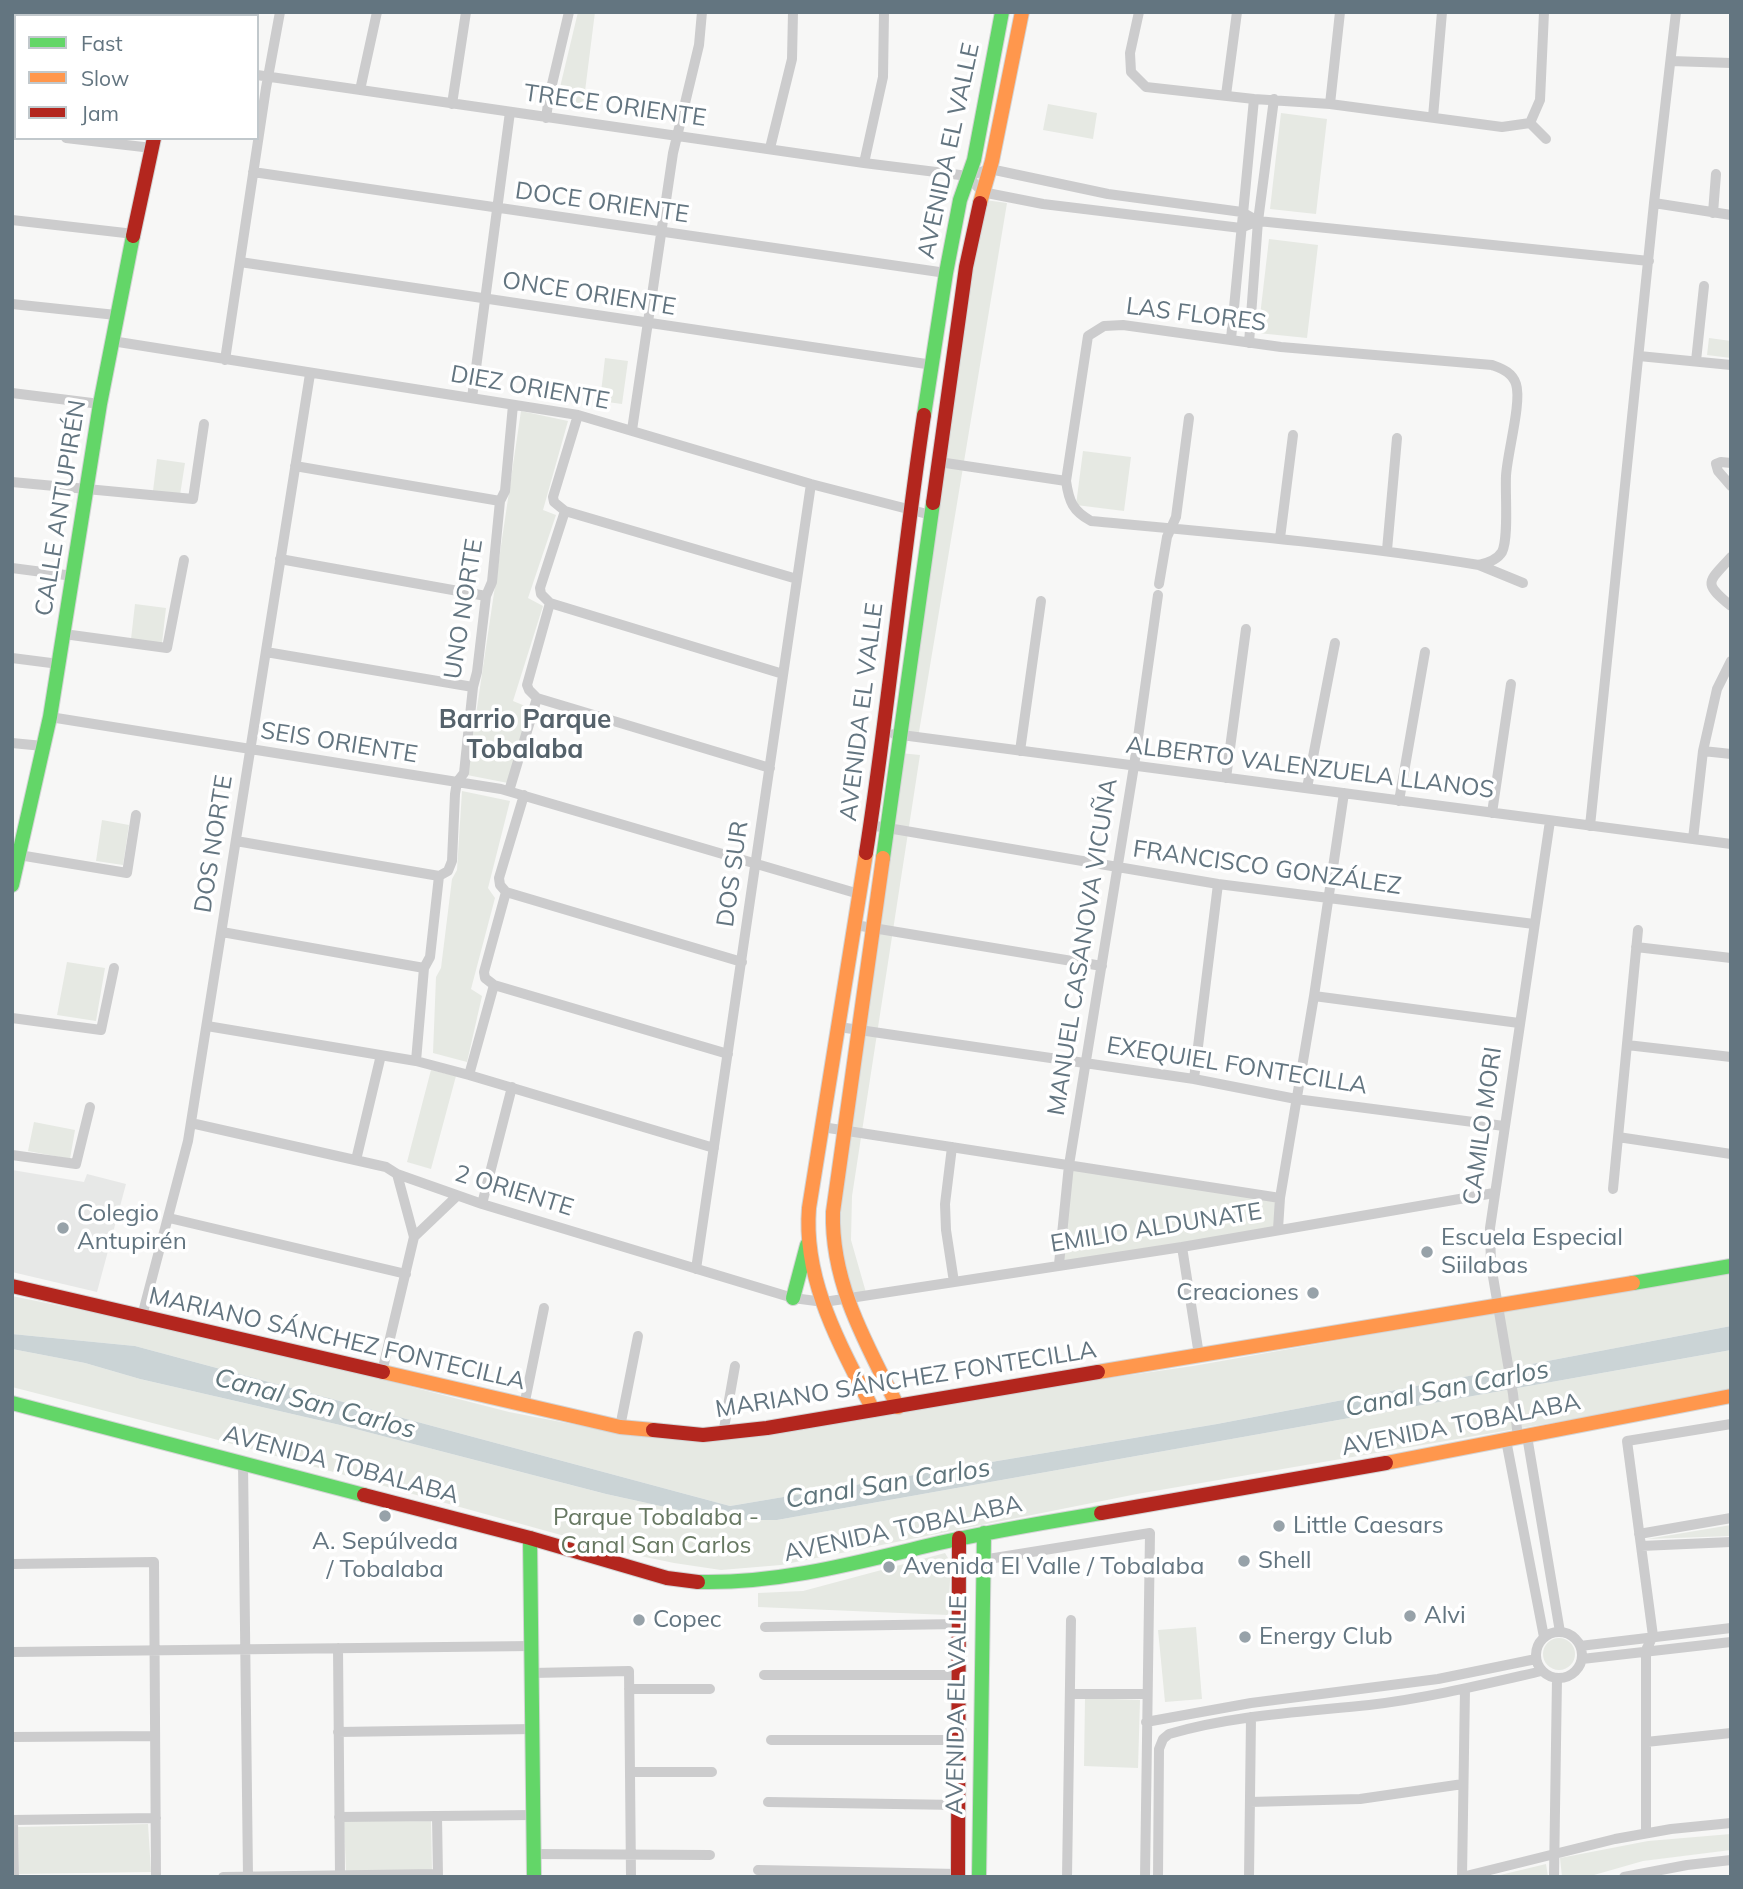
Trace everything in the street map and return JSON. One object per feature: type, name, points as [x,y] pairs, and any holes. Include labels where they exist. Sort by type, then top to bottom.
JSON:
[{"type":"street","points":[[259,108],[262,76],[281,12]]},
{"type":"street","points":[[360,90],[377,12]]},
{"type":"street","points":[[452,104],[466,12]]},
{"type":"street","points":[[546,118],[569,12]]},
{"type":"street","points":[[632,430],[661,233],[677,138],[699,45],[702,12]]},
{"type":"street","points":[[770,148],[792,59],[793,12]]},
{"type":"street","points":[[864,163],[883,77],[884,12]]},
{"type":"street","name":"AVENIDA EL VALLE","points":[[873,1410],[813,1272],[807,1244],[809,1208],[884,733],[910,509],[946,273],[960,200],[974,160],[1002,12]]},
{"type":"street","name":"AVENIDA EL VALLE","points":[[898,1407],[848,1299],[837,1268],[832,1242],[837,1175],[860,1031],[967,267],[1022,12]]},
{"type":"street","points":[[1139,12],[1130,53],[1131,72],[1146,87],[1330,104],[1502,127],[1530,123]]},
{"type":"street","points":[[1226,95],[1237,12]]},
{"type":"street","points":[[1330,104],[1340,12]]},
{"type":"street","points":[[1433,117],[1442,12]]},
{"type":"street","points":[[1530,123],[1539,100],[1544,12]]},
{"type":"street","points":[[1590,826],[1676,12]]},
{"type":"street","points":[[1671,61],[1731,61]]},
{"type":"street","name":"TRECE ORIENTE","points":[[262,76],[864,163],[968,176],[989,169]]},
{"type":"street","points":[[1231,339],[1254,99]]},
{"type":"street","points":[[1249,343],[1258,221],[1274,99]]},
{"type":"street","points":[[472,398],[510,112]]},
{"type":"street","points":[[1530,123],[1546,139]]},
{"type":"street","points":[[101,140],[153,143]]},
{"type":"street","points":[[225,360],[256,140]]},
{"type":"street","name":"CALLE ANTUPIRÉN","points":[[12,884],[50,717],[100,404],[153,143]]},
{"type":"street","points":[[989,169],[1108,194],[1242,212],[1258,221],[1648,261]]},
{"type":"street","name":"DOCE ORIENTE","points":[[253,172],[946,273]]},
{"type":"street","points":[[1713,213],[1716,174]]},
{"type":"street","points":[[968,176],[982,192],[1043,204],[1241,228],[1258,221]]},
{"type":"street","points":[[1654,204],[1731,215]]},
{"type":"street","points":[[12,220],[134,234]]},
{"type":"street","name":"ONCE ORIENTE","points":[[240,262],[933,365]]},
{"type":"street","points":[[1696,361],[1704,286]]},
{"type":"street","points":[[12,304],[116,315]]},
{"type":"street","name":"LAS FLORES","points":[[1479,565],[1492,562],[1502,551],[1506,474],[1517,397],[1516,383],[1508,371],[1492,365],[1249,343],[1123,325],[1104,326],[1088,336],[1066,481],[1069,502],[1078,514],[1091,522],[1387,550],[1479,565],[1523,583]]},
{"type":"street","name":"DIEZ ORIENTE","points":[[112,341],[578,415],[811,484],[931,515]]},
{"type":"street","points":[[1639,356],[1731,365]]},
{"type":"street","name":"DOS NORTE","points":[[142,1317],[191,1123],[310,374]]},
{"type":"street","points":[[12,393],[100,404]]},
{"type":"street","name":"UNO NORTE","points":[[416,1062],[424,968],[430,957],[439,876],[448,871],[452,861],[457,782],[464,773],[486,596],[492,582],[500,501],[505,491],[513,405]]},
{"type":"street","points":[[578,415],[553,497],[554,502],[565,511],[797,579]]},
{"type":"street","name":"MANUEL CASANOVA VICUÑA","points":[[1059,1265],[1069,1165],[1134,766],[1158,590],[1167,537],[1176,517],[1189,418]]},
{"type":"street","points":[[12,482],[193,499],[204,424]]},
{"type":"street","points":[[1280,538],[1293,435]]},
{"type":"street","points":[[1387,550],[1397,438]]},
{"type":"street","points":[[939,462],[1066,481]]},
{"type":"street","points":[[1731,463],[1716,464],[1718,471],[1731,486]]},
{"type":"street","points":[[295,466],[500,501]]},
{"type":"street","name":"DOS SUR","points":[[696,1269],[811,484]]},
{"type":"street","points":[[565,511],[540,588],[541,594],[550,603],[783,674]]},
{"type":"street","points":[[1731,557],[1711,580],[1710,586],[1731,606]]},
{"type":"street","points":[[280,559],[486,596]]},
{"type":"street","points":[[64,634],[167,648],[184,560]]},
{"type":"street","points":[[12,568],[73,576]]},
{"type":"street","points":[[1020,751],[1041,601]]},
{"type":"street","points":[[550,603],[527,685],[528,690],[537,698],[770,768]]},
{"type":"street","points":[[1226,778],[1247,629]]},
{"type":"street","points":[[1307,789],[1335,643]]},
{"type":"street","points":[[265,652],[473,687]]},
{"type":"street","points":[[1399,801],[1425,652]]},
{"type":"street","points":[[12,658],[59,664]]},
{"type":"street","points":[[1693,839],[1703,751],[1717,689],[1731,661]]},
{"type":"street","points":[[1492,813],[1511,684]]},
{"type":"street","points":[[509,791],[537,698]]},
{"type":"street","name":"SEIS ORIENTE","points":[[50,717],[509,791],[859,894]]},
{"type":"street","name":"ALBERTO VALENZUELA LLANOS","points":[[884,733],[1731,844]]},
{"type":"street","points":[[12,743],[43,746]]},
{"type":"street","points":[[1703,751],[1731,754]]},
{"type":"street","points":[[1278,1229],[1280,1198],[1344,793]]},
{"type":"street","points":[[524,795],[499,878],[500,885],[506,892],[742,962]]},
{"type":"street","points":[[19,855],[127,873],[136,815]]},
{"type":"street","name":"CAMILO MORI","points":[[1517,1438],[1513,1394],[1490,1265],[1490,1228],[1550,821]]},
{"type":"street","name":"FRANCISCO GONZÁLEZ","points":[[870,825],[1218,884],[1534,924]]},
{"type":"street","points":[[236,841],[439,876]]},
{"type":"street","points":[[1194,1079],[1218,884]]},
{"type":"street","points":[[506,892],[484,972],[485,978],[494,985],[728,1054]]},
{"type":"street","points":[[855,925],[1101,966]]},
{"type":"street","points":[[1613,1189],[1638,930]]},
{"type":"street","points":[[222,932],[424,968]]},
{"type":"street","points":[[1636,947],[1731,958]]},
{"type":"street","points":[[12,1018],[101,1030],[114,968]]},
{"type":"street","points":[[469,1074],[494,985]]},
{"type":"street","points":[[1314,996],[1520,1023]]},
{"type":"street","points":[[207,1026],[381,1055],[469,1074],[714,1148]]},
{"type":"street","name":"EXEQUIEL FONTECILLA","points":[[839,1027],[1194,1079],[1296,1099],[1504,1126]]},
{"type":"street","points":[[1627,1045],[1731,1057]]},
{"type":"street","points":[[356,1160],[381,1055]]},
{"type":"street","points":[[482,1204],[512,1087]]},
{"type":"street","points":[[12,1155],[76,1164],[90,1108]]},
{"type":"street","name":"2 ORIENTE","points":[[191,1123],[386,1167],[397,1174],[482,1204],[793,1298],[824,1302]]},
{"type":"street","points":[[822,1126],[1280,1198]]},
{"type":"street","points":[[1618,1137],[1731,1154]]},
{"type":"street","points":[[952,1147],[945,1204],[954,1282]]},
{"type":"street","points":[[382,1372],[414,1237],[397,1174]]},
{"type":"street","name":"EMILIO ALDUNATE","points":[[824,1302],[1182,1247],[1494,1193]]},
{"type":"street","points":[[414,1237],[457,1196]]},
{"type":"street","points":[[169,1218],[406,1273]]},
{"type":"street","points":[[793,1298],[807,1244]]},
{"type":"street","points":[[1182,1247],[1199,1355]]},
{"type":"street","name":"MARIANO SÁNCHEZ FONTECILLA","points":[[12,1286],[620,1427],[670,1433],[723,1434],[898,1407],[1731,1266]]},
{"type":"street","points":[[524,1406],[544,1308]]},
{"type":"street","points":[[620,1427],[638,1336]]},
{"type":"street","points":[[723,1434],[735,1366]]},
{"type":"street","name":"AVENIDA TOBALABA","points":[[12,1403],[530,1538],[667,1577],[693,1582],[735,1583],[791,1577],[984,1533],[1517,1438],[1731,1395]]},
{"type":"street","points":[[1646,1833],[1646,1650],[1653,1636],[1627,1441],[1731,1424]]},
{"type":"street","points":[[1517,1438],[1539,1518],[1560,1632]]},
{"type":"street","points":[[1517,1438],[1521,1520],[1544,1637],[1536,1651],[1536,1659],[1542,1671]]},
{"type":"street","points":[[243,1462],[248,1877]]},
{"type":"street","points":[[1521,1520],[1539,1518]]},
{"type":"street","points":[[1639,1534],[1731,1518]]},
{"type":"street","name":"AVENIDA EL VALLE","points":[[978,1877],[984,1533]]},
{"type":"street","name":"AVENIDA TOBALABA","points":[[982,1560],[1150,1533],[1147,1694]]},
{"type":"street","points":[[530,1538],[534,1877]]},
{"type":"street","name":"AVENIDA EL VALLE","points":[[958,1875],[959,1538]]},
{"type":"street","points":[[1641,1546],[1731,1542]]},
{"type":"street","points":[[12,1564],[154,1562],[156,1877]]},
{"type":"street","points":[[1068,1877],[1071,1620]]},
{"type":"street","points":[[765,1628],[959,1624]]},
{"type":"street","points":[[1580,1646],[1731,1628]]},
{"type":"street","points":[[1158,1877],[1159,1749],[1163,1739],[1172,1733],[1251,1717],[1372,1704],[1465,1689],[1542,1671],[1557,1678],[1573,1674],[1582,1659],[1580,1646],[1575,1639],[1560,1632],[1544,1637]]},
{"type":"street","points":[[1582,1659],[1731,1642]]},
{"type":"street","points":[[12,1652],[531,1646]]},
{"type":"street","points":[[958,1646],[968,1646],[976,1651],[980,1665]]},
{"type":"street","points":[[338,1648],[340,1875]]},
{"type":"street","points":[[1146,1722],[1251,1703],[1438,1679],[1536,1659]]},
{"type":"street","points":[[532,1672],[629,1671],[631,1877]]},
{"type":"street","points":[[764,1675],[958,1675]]},
{"type":"street","points":[[1554,1877],[1557,1678]]},
{"type":"street","points":[[629,1689],[710,1689]]},
{"type":"street","points":[[1465,1689],[1462,1877],[1646,1833],[1731,1823]]},
{"type":"street","points":[[1070,1694],[1147,1694],[1144,1877]]},
{"type":"street","points":[[1249,1877],[1251,1717]]},
{"type":"street","points":[[338,1732],[533,1730]]},
{"type":"street","points":[[1646,1742],[1731,1733]]},
{"type":"street","points":[[12,1737],[155,1736]]},
{"type":"street","points":[[771,1740],[958,1740]]},
{"type":"street","points":[[630,1772],[712,1772]]},
{"type":"street","points":[[1250,1802],[1360,1799],[1463,1784]]},
{"type":"street","points":[[768,1802],[958,1805]]},
{"type":"street","points":[[339,1817],[534,1815]]},
{"type":"street","points":[[223,1877],[438,1875],[437,1816]]},
{"type":"street","points":[[14,1877],[13,1820],[156,1818]]},
{"type":"street","points":[[534,1854],[710,1855]]},
{"type":"street","points":[[1623,1877],[1731,1860]]},
{"type":"street","points":[[758,1871],[958,1875]]},
{"type":"shaded area","name":"Colegio Antupirén","points":[[12,1170],[84,1182],[87,1174],[126,1184],[97,1292],[12,1272]]},
{"type":"green space","points":[[578,12],[595,12],[583,107],[556,104]]},
{"type":"green space","points":[[1048,104],[1097,113],[1093,139],[1043,130]]},
{"type":"green space","points":[[1281,113],[1327,119],[1316,214],[1270,209]]},
{"type":"green space","points":[[985,200],[1007,203],[918,738],[901,735],[939,462]]},
{"type":"green space","points":[[1269,239],[1318,245],[1307,338],[1258,333]]},
{"type":"green space","points":[[1709,338],[1731,341],[1731,358],[1707,355]]},
{"type":"green space","points":[[605,358],[628,361],[622,404],[600,401]]},
{"type":"green space","points":[[521,411],[568,421],[543,510],[556,515],[528,598],[543,606],[513,701],[530,708],[508,783],[467,775]]},
{"type":"green space","points":[[1083,451],[1131,457],[1124,511],[1076,505]]},
{"type":"green space","points":[[157,459],[185,463],[180,495],[153,491]]},
{"type":"green space","points":[[135,604],[166,608],[162,643],[131,639]]},
{"type":"green space","points":[[900,753],[920,755],[852,1196],[851,1240],[867,1296],[848,1299],[832,1242]]},
{"type":"green space","points":[[462,791],[510,801],[488,888],[495,898],[471,989],[482,996],[467,1062],[433,1053],[436,977],[441,968],[452,879],[457,870]]},
{"type":"green space","points":[[102,820],[129,825],[123,865],[96,861]]},
{"type":"green space","points":[[67,962],[105,968],[96,1021],[57,1015]]},
{"type":"green space","points":[[431,1070],[456,1076],[431,1169],[407,1162]]},
{"type":"green space","points":[[34,1122],[75,1130],[70,1159],[28,1151]]},
{"type":"green space","points":[[1069,1165],[1280,1198],[1278,1229],[1059,1264]]},
{"type":"green space","points":[[1731,1271],[1731,1326],[1217,1424],[730,1506],[135,1346],[12,1334],[12,1296],[135,1321],[509,1412],[603,1430],[705,1442],[746,1438],[881,1411],[1193,1366]]},
{"type":"green space","name":"Parque Tobalaba - Canal San Carlos","points":[[12,1349],[85,1363],[140,1379],[340,1425],[606,1494],[724,1520],[777,1520],[1731,1350],[1731,1392],[1137,1494],[781,1565],[721,1570],[626,1553],[207,1437],[12,1387]]},
{"type":"green space","points":[[1731,1525],[1731,1536],[1647,1539]]},
{"type":"green space","points":[[945,1553],[951,1563],[948,1615],[758,1607],[758,1593],[803,1591]]},
{"type":"green space","points":[[1196,1627],[1202,1699],[1165,1702],[1158,1630]]},
{"type":"green space","points":[[1559,1638],[1570,1643],[1575,1654],[1570,1665],[1559,1670],[1548,1665],[1543,1654],[1548,1643]]},
{"type":"green space","points":[[1085,1698],[1140,1700],[1138,1768],[1084,1766]]},
{"type":"green space","points":[[431,1818],[432,1871],[346,1872],[344,1821]]},
{"type":"green space","points":[[148,1824],[151,1872],[19,1874],[18,1827]]},
{"type":"green space","points":[[1731,1834],[1731,1850],[1643,1861],[1587,1877],[1562,1877],[1560,1858],[1648,1841]]},
{"type":"green space","points":[[1546,1864],[1548,1877],[1492,1877]]},
{"type":"water","name":"Canal San Carlos","points":[[1731,1326],[1731,1350],[777,1520],[724,1520],[606,1494],[340,1425],[140,1379],[85,1363],[12,1349],[12,1334],[135,1346],[730,1506],[1217,1424]]},
{"type":"traffic: fast","points":[[924,415],[960,200],[974,160],[1002,12]]},
{"type":"traffic: fast","points":[[12,885],[50,717],[100,404],[133,236]]},
{"type":"traffic: fast","points":[[883,858],[933,503]]},
{"type":"traffic: fast","points":[[793,1298],[807,1245]]},
{"type":"traffic: fast","points":[[1633,1283],[1731,1266]]},
{"type":"traffic: fast","points":[[12,1403],[364,1495]]},
{"type":"traffic: fast","points":[[698,1582],[789,1576],[939,1543],[1101,1513]]},
{"type":"traffic: fast","points":[[979,1877],[984,1533]]},
{"type":"traffic: fast","points":[[530,1538],[534,1877]]},
{"type":"traffic: slow","points":[[980,203],[992,161],[1022,12]]},
{"type":"traffic: slow","points":[[866,853],[809,1208],[809,1235],[812,1262],[827,1313],[873,1410]]},
{"type":"traffic: slow","points":[[883,858],[833,1212],[834,1239],[845,1289],[863,1337],[898,1407]]},
{"type":"traffic: slow","points":[[1098,1372],[1633,1283]]},
{"type":"traffic: slow","points":[[383,1372],[620,1427],[653,1430]]},
{"type":"traffic: slow","points":[[1386,1463],[1731,1396]]},
{"type":"traffic: jam","points":[[133,236],[154,140]]},
{"type":"traffic: jam","points":[[933,503],[966,267],[980,203]]},
{"type":"traffic: jam","points":[[866,853],[924,415]]},
{"type":"traffic: jam","points":[[12,1286],[383,1372]]},
{"type":"traffic: jam","points":[[653,1430],[703,1435],[767,1428],[1098,1372]]},
{"type":"traffic: jam","points":[[1101,1513],[1386,1463]]},
{"type":"traffic: jam","points":[[364,1495],[530,1538],[667,1578],[698,1582]]},
{"type":"traffic: jam","points":[[958,1877],[959,1538]]},
{"type":"place","name":"Colegio Antupirén","points":[[63,1228]]},
{"type":"place","name":"Escuela Especial Siilabas","points":[[1427,1252]]},
{"type":"place","name":"Creaciones","points":[[1313,1293]]},
{"type":"place","name":"A. Sepúlveda / Tobalaba","points":[[385,1516]]},
{"type":"place","name":"Little Caesars","points":[[1279,1526]]},
{"type":"place","name":"Shell","points":[[1244,1561]]},
{"type":"place","name":"Avenida El Valle / Tobalaba","points":[[889,1567]]},
{"type":"place","name":"Alvi","points":[[1410,1616]]},
{"type":"place","name":"Copec","points":[[639,1620]]},
{"type":"place","name":"Energy Club","points":[[1245,1637]]},
{"type":"district","name":"Barrio Parque Tobalaba","points":[[525,735]]}]
